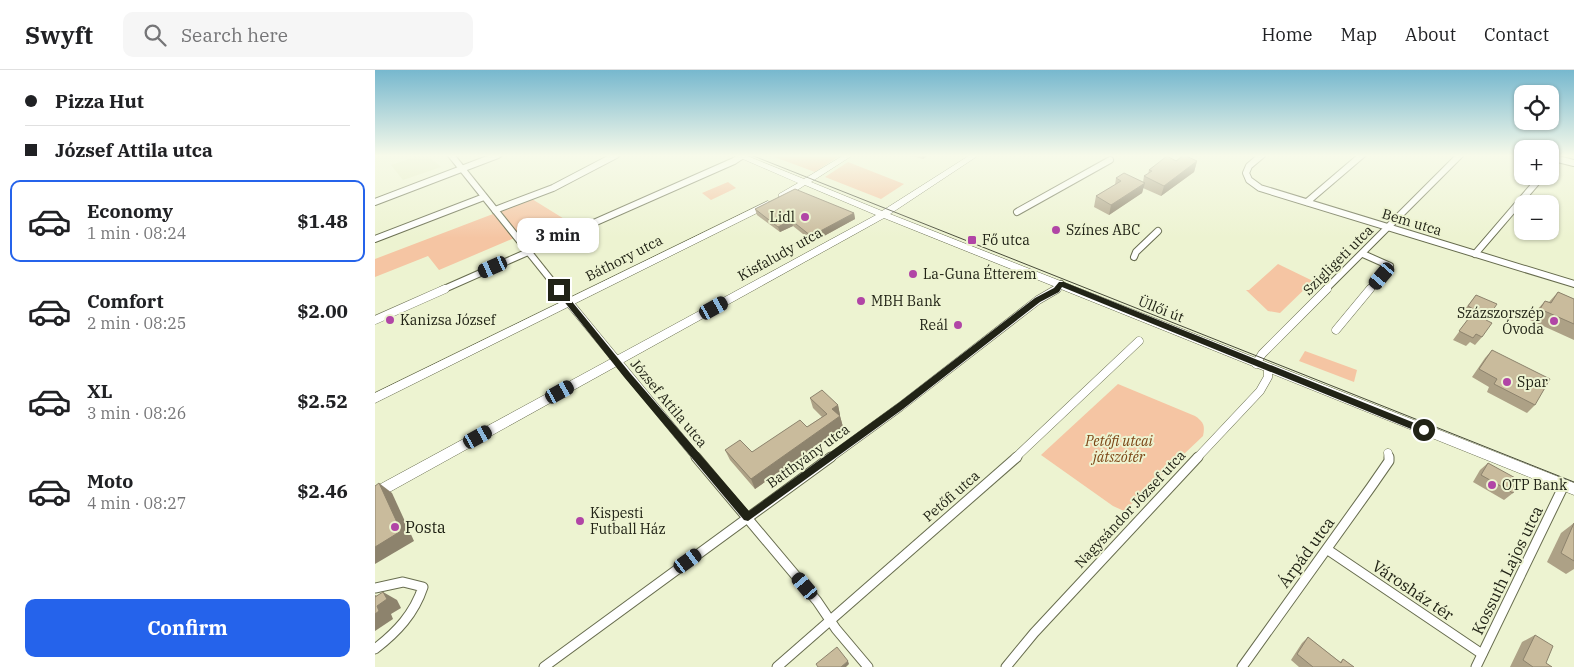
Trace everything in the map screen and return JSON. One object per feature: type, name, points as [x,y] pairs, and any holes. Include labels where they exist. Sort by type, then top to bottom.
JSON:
[{"type":"main road","name":"Üllői út","points":[[806,183],[1005,264],[1061,284],[1256,364],[1569,487]]},
{"type":"main road","name":"Báthory utca","points":[[375,398],[806,183]]},
{"type":"main road","name":"Kisfaludy utca","points":[[375,494],[692,320],[883,213],[931,183]]},
{"type":"street","points":[[375,202],[425,183]]},
{"type":"street","name":"József Attila utca","points":[[472,183],[507,228],[530,252],[615,361],[748,517],[752,525],[817,601],[830,621],[868,667]]},
{"type":"street","points":[[495,210],[563,183]]},
{"type":"street","points":[[375,320],[680,183]]},
{"type":"street","points":[[1017,212],[1069,183]]},
{"type":"street","name":"Bem utca","points":[[1254,183],[1260,188],[1574,284]]},
{"type":"street","points":[[1307,202],[1329,183]]},
{"type":"street","name":"Szigligeti utca","points":[[1256,364],[1262,354],[1433,183]]},
{"type":"street","points":[[1475,254],[1534,185]]},
{"type":"street","points":[[375,239],[484,197]]},
{"type":"street","points":[[1134,257],[1136,252],[1158,231]]},
{"type":"street","points":[[1337,330],[1390,266],[1363,254]]},
{"type":"street","name":"Batthyány utca","points":[[545,667],[900,407],[1038,300],[1056,290],[1061,284]]},
{"type":"street","name":"Petőfi utca","points":[[777,667],[1041,436],[1139,341]]},
{"type":"street","name":"Nagysándor József utca","points":[[1006,667],[1034,633],[1260,391],[1268,377],[1268,368]]},
{"type":"street","name":"Árpád utca","points":[[1243,667],[1283,608],[1328,550],[1389,461],[1388,453]]},
{"type":"street","name":"Kossuth Lajos utca","points":[[1476,667],[1569,487]]},
{"type":"street","name":"Városház tér","points":[[1328,550],[1482,654]]},
{"type":"street","points":[[375,588],[403,582],[423,587],[415,608],[410,615],[395,634],[375,649]]},
{"type":"green space","points":[[726,183],[736,188],[711,200],[702,193]]},
{"type":"green space","points":[[840,183],[904,184],[881,199]]},
{"type":"green space","points":[[532,199],[574,225],[528,246],[519,236],[439,270],[428,256],[375,277],[375,259]]},
{"type":"green space","points":[[1278,264],[1313,281],[1280,313],[1268,311],[1246,290],[1249,290]]},
{"type":"green space","points":[[1305,351],[1357,370],[1354,382],[1299,361]]},
{"type":"green space","name":"Petőfi utcai játszótér","points":[[1118,384],[1195,416],[1202,422],[1204,430],[1203,436],[1124,511],[1113,506],[1041,455]]},
{"type":"building","points":[[1118,183],[1145,183],[1111,205],[1096,196]]},
{"type":"building","points":[[1158,183],[1168,183],[1164,186]]},
{"type":"building","name":"Lidl","points":[[795,189],[854,213],[811,236],[791,220],[778,227],[755,209]]},
{"type":"building","points":[[1558,292],[1574,299],[1574,324],[1540,309],[1545,301],[1551,303]]},
{"type":"building","points":[[1476,295],[1497,304],[1486,320],[1492,323],[1482,337],[1476,334],[1473,338],[1459,331],[1475,310],[1468,306]]},
{"type":"building","points":[[1492,350],[1550,379],[1535,405],[1494,384],[1497,379],[1479,369]]},
{"type":"building","points":[[822,390],[838,405],[832,409],[840,416],[751,479],[725,450],[740,440],[752,452],[800,420],[807,427],[827,414],[810,398]]},
{"type":"building","points":[[1488,463],[1519,480],[1513,493],[1481,475]]},
{"type":"building","points":[[379,483],[401,531],[375,547],[375,486]]},
{"type":"building","points":[[1574,523],[1574,561],[1561,553]]},
{"type":"building","points":[[383,592],[387,599],[377,606],[379,611],[375,614],[375,597]]},
{"type":"building","points":[[1535,635],[1553,646],[1546,663],[1552,667],[1533,667],[1523,660]]},
{"type":"building","points":[[1308,637],[1341,663],[1343,659],[1354,667],[1313,667],[1297,654]]},
{"type":"building","points":[[837,647],[848,661],[841,667],[818,667],[816,664]]},
{"type":"tram line","points":[[821,183],[1574,482]]},
{"type":"place","name":"Lidl","points":[[805,217]]},
{"type":"place","name":"Színes ABC","points":[[1056,230]]},
{"type":"place","name":"Fő utca","points":[[972,240]]},
{"type":"place","name":"La-Guna Étterem","points":[[913,274]]},
{"type":"place","name":"MBH Bank","points":[[861,301]]},
{"type":"place","name":"Kanizsa József","points":[[390,320]]},
{"type":"place","name":"Százszorszép Óvoda","points":[[1554,321]]},
{"type":"place","name":"Reál","points":[[958,325]]},
{"type":"place","name":"Spar","points":[[1507,382]]},
{"type":"place","name":"OTP Bank","points":[[1492,485]]},
{"type":"place","name":"Kispesti Futball Ház","points":[[580,521]]},
{"type":"place","name":"Posta","points":[[395,527]]},
{"type":"route","points":[[559,290],[627,375],[748,517],[900,407],[1038,300],[1056,290],[1061,284],[1424,430]]}]
